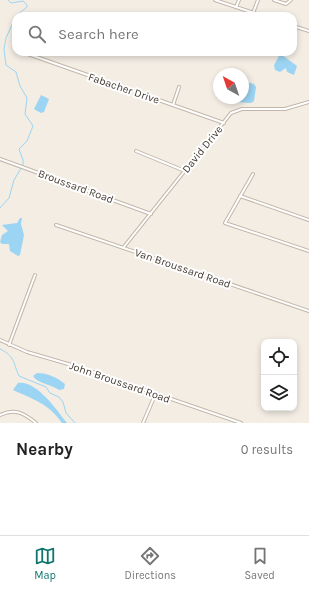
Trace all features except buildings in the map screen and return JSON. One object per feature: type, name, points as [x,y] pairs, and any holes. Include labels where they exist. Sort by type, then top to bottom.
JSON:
[{"type":"street","points":[[215,0],[250,12]]},
{"type":"street","points":[[236,7],[239,0]]},
{"type":"street","points":[[253,12],[258,0]]},
{"type":"street","points":[[274,0],[288,4],[291,0]]},
{"type":"street","points":[[297,27],[309,31]]},
{"type":"street","name":"Fabacher Drive","points":[[33,56],[224,122]]},
{"type":"street","points":[[172,105],[179,87]]},
{"type":"street","name":"David Drive","points":[[123,248],[232,113],[239,109],[285,109],[309,102]]},
{"type":"street","points":[[136,151],[185,171]]},
{"type":"street","name":"Broussard Road","points":[[0,159],[20,165],[151,214]]},
{"type":"street","points":[[253,174],[225,223],[309,251]]},
{"type":"street","points":[[240,196],[309,220]]},
{"type":"street","name":"Van Broussard Road","points":[[56,225],[309,311]]},
{"type":"street","points":[[9,345],[36,275]]},
{"type":"street","name":"John Broussard Road","points":[[0,340],[27,352],[75,366],[155,395],[241,423]]},
{"type":"street","points":[[143,423],[155,395]]},
{"type":"street","points":[[0,415],[14,411],[21,412],[36,423]]},
{"type":"water","points":[[279,56],[283,56],[297,66],[294,75],[287,72],[286,68],[280,72],[275,70],[274,65]]},
{"type":"water","points":[[249,83],[254,84],[256,87],[254,101],[249,103]]},
{"type":"water","points":[[41,95],[49,99],[44,112],[41,113],[34,109]]},
{"type":"water","points":[[20,218],[22,218],[21,224],[24,235],[20,255],[18,256],[10,251],[9,244],[2,244],[0,242],[2,235],[8,231],[2,225],[17,223]]},
{"type":"water","points":[[37,373],[52,376],[58,379],[65,384],[64,389],[59,390],[38,381],[33,376]]},
{"type":"water","points":[[18,383],[25,383],[39,391],[46,397],[67,423],[62,423],[52,411],[40,403],[13,390]]},
{"type":"waterway","points":[[8,0],[11,3],[23,1],[27,7],[21,12]]},
{"type":"waterway","points":[[0,208],[9,198],[14,180],[23,165],[23,160],[19,149],[27,141],[33,126],[25,114],[27,98],[20,86],[16,72],[6,65],[4,49],[6,38],[12,25]]},
{"type":"waterway","points":[[0,349],[11,357],[19,376],[46,387],[50,393],[59,397],[63,402],[66,413],[75,423]]}]
